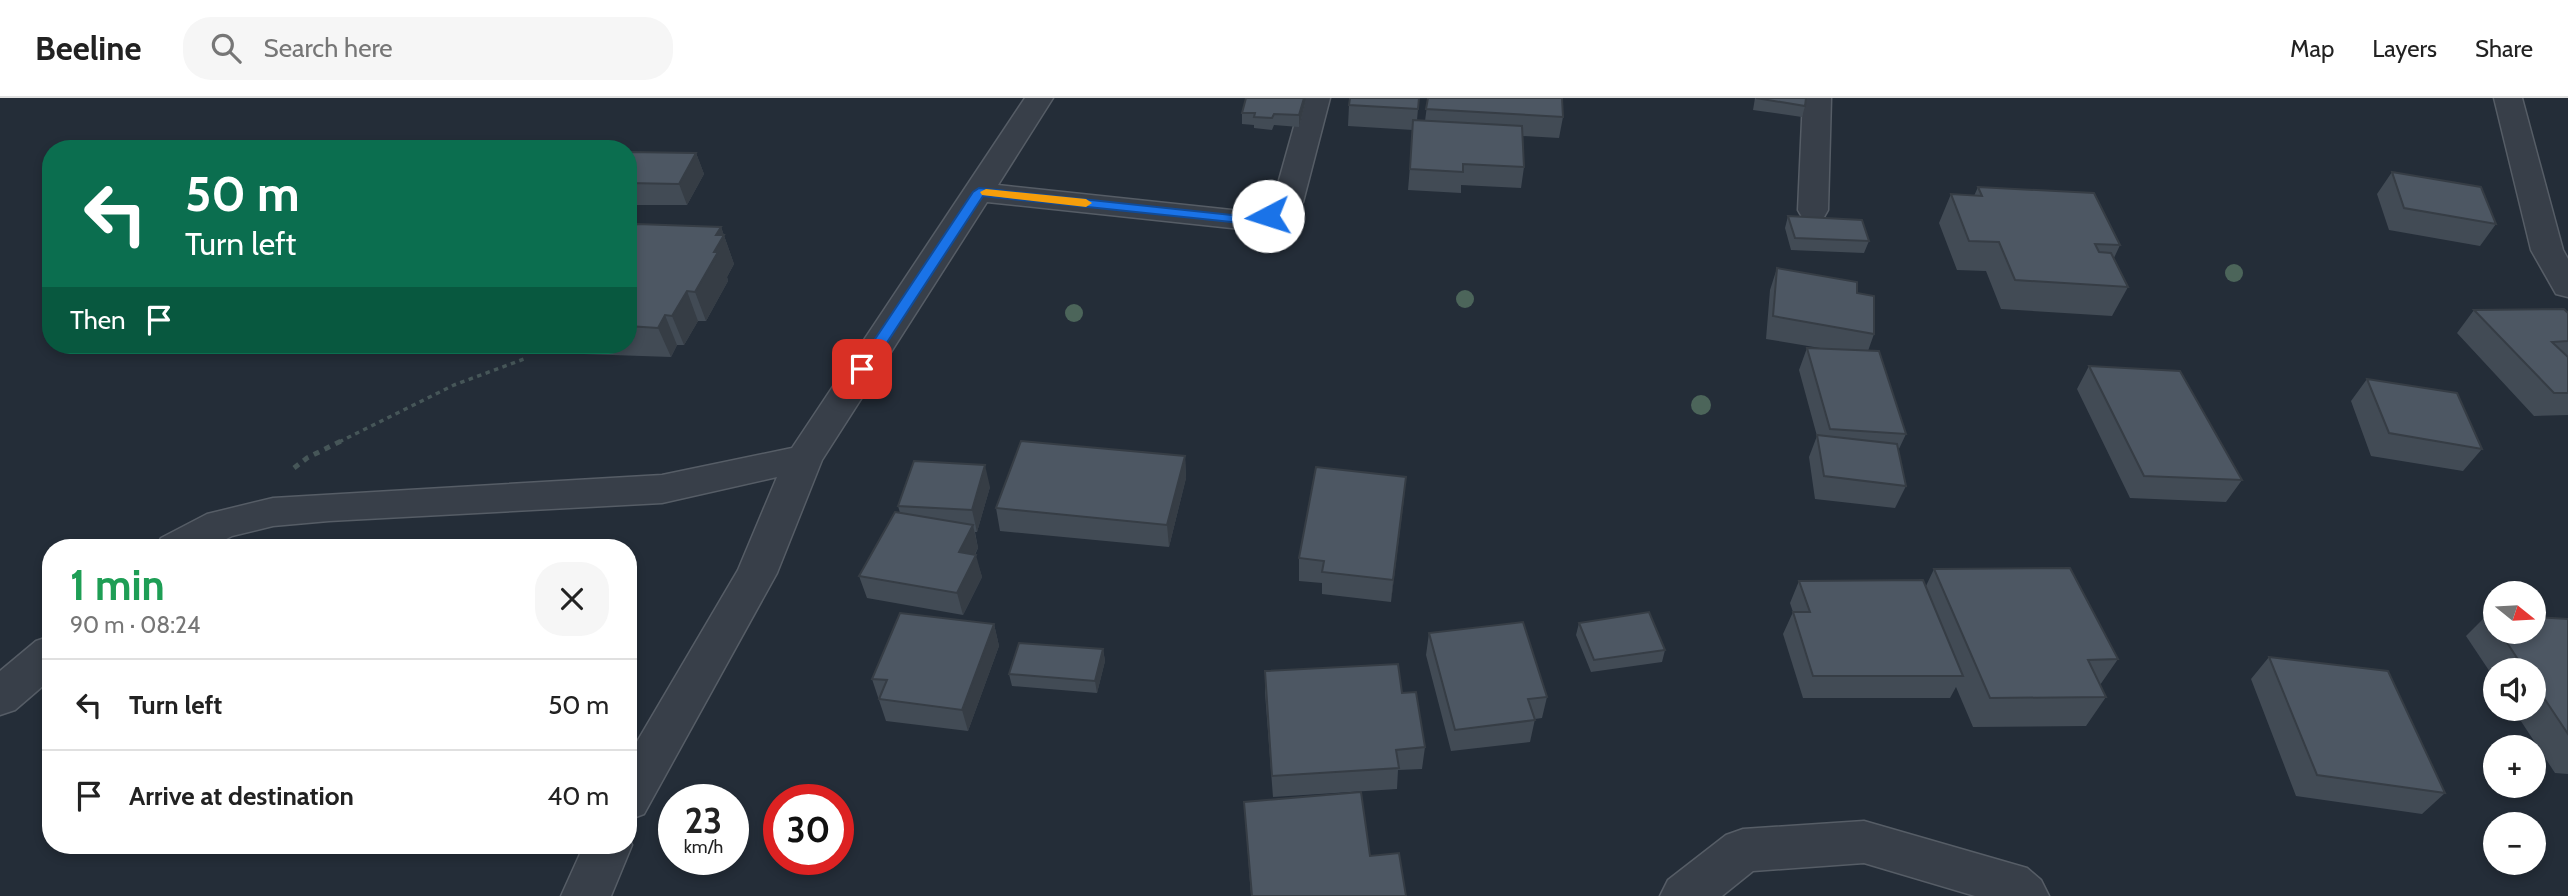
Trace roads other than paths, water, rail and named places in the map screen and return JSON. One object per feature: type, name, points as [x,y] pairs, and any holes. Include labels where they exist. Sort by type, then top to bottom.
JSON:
[{"type":"street","points":[[637,784],[757,573],[804,458],[1039,98]]},
{"type":"street","points":[[979,192],[1241,220],[1268,216],[1288,202],[1315,98]]},
{"type":"street","points":[[1813,210],[1817,98]]},
{"type":"street","points":[[2508,98],[2547,250],[2568,287]]},
{"type":"street","points":[[192,539],[221,524],[274,513],[343,506],[662,489],[804,458]]},
{"type":"street","points":[[0,697],[42,661]]},
{"type":"street","points":[[1685,896],[1743,850],[1864,842],[2010,884],[2024,896]]},
{"type":"street","points":[[586,896],[604,854]]}]
